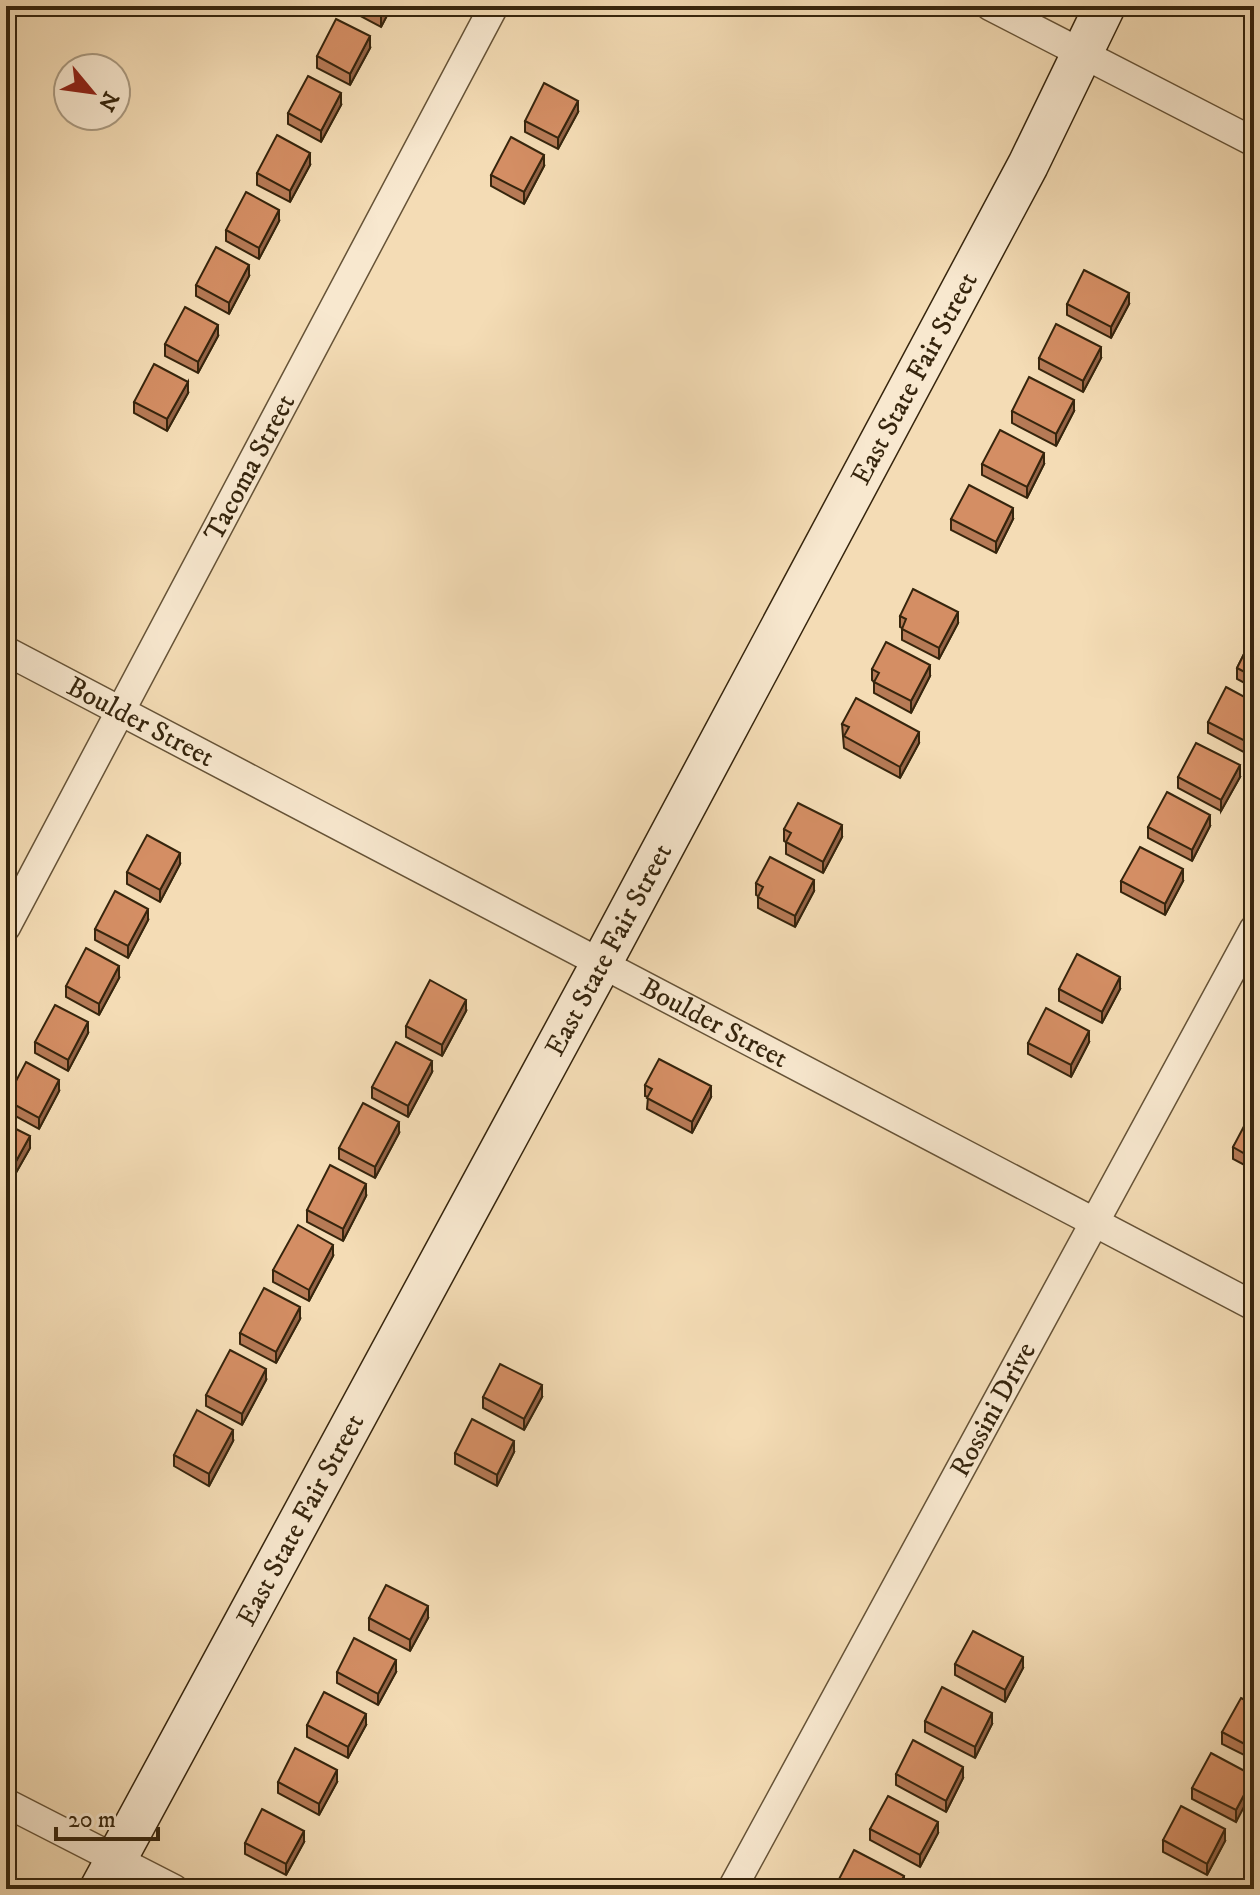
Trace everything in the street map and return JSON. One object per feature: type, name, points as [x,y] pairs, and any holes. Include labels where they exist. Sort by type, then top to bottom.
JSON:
[{"type":"street","name":"Tacoma Street","points":[[6,927],[494,6]]},
{"type":"street","points":[[990,6],[1254,142]]},
{"type":"street","name":"East State Fair Street","points":[[108,1874],[601,964],[1028,165],[1105,6]]},
{"type":"street","name":"Boulder Street","points":[[6,651],[1254,1306]]},
{"type":"street","name":"Rossini Drive","points":[[732,1889],[1254,929]]},
{"type":"street","points":[[6,1803],[108,1874],[174,1889]]},
{"type":"building","points":[[362,6],[386,6],[381,16]]},
{"type":"building","points":[[336,19],[370,36],[350,74],[317,56]]},
{"type":"building","points":[[308,76],[341,93],[321,131],[288,113]]},
{"type":"building","points":[[544,83],[578,101],[558,138],[525,121]]},
{"type":"building","points":[[277,135],[310,153],[290,191],[257,173]]},
{"type":"building","points":[[511,137],[544,155],[524,192],[491,175]]},
{"type":"building","points":[[246,192],[279,210],[259,248],[226,230]]},
{"type":"building","points":[[216,247],[249,265],[229,303],[196,285]]},
{"type":"building","points":[[1084,270],[1129,293],[1111,327],[1067,304]]},
{"type":"building","points":[[185,307],[218,325],[198,362],[165,344]]},
{"type":"building","points":[[1056,324],[1101,347],[1083,381],[1039,358]]},
{"type":"building","points":[[154,364],[188,382],[167,419],[134,402]]},
{"type":"building","points":[[1029,377],[1074,400],[1056,434],[1012,411]]},
{"type":"building","points":[[1000,430],[1044,453],[1027,487],[982,464]]},
{"type":"building","points":[[969,485],[1013,508],[996,542],[951,519]]},
{"type":"building","points":[[913,589],[958,612],[939,648],[902,629],[906,619],[900,616]]},
{"type":"building","points":[[1254,634],[1254,677],[1237,668]]},
{"type":"building","points":[[886,642],[930,665],[911,701],[874,682],[879,673],[872,669]]},
{"type":"building","points":[[1226,687],[1254,702],[1254,739],[1251,744],[1208,722]]},
{"type":"building","points":[[856,698],[919,732],[900,767],[844,736],[849,727],[842,724]]},
{"type":"building","points":[[1196,743],[1240,765],[1221,800],[1178,777]]},
{"type":"building","points":[[1167,792],[1210,815],[1192,850],[1148,827]]},
{"type":"building","points":[[798,803],[842,825],[823,862],[786,842],[791,833],[784,829]]},
{"type":"building","points":[[147,835],[180,853],[160,890],[127,872]]},
{"type":"building","points":[[1140,847],[1183,869],[1165,904],[1121,881]]},
{"type":"building","points":[[770,857],[814,880],[795,916],[758,897],[763,887],[756,883]]},
{"type":"building","points":[[115,891],[148,909],[128,946],[95,929]]},
{"type":"building","points":[[86,948],[119,966],[99,1004],[66,986]]},
{"type":"building","points":[[1077,954],[1120,977],[1102,1012],[1059,989]]},
{"type":"building","points":[[430,980],[466,1000],[442,1045],[406,1026]]},
{"type":"building","points":[[55,1005],[88,1022],[68,1060],[35,1042]]},
{"type":"building","points":[[1046,1008],[1089,1031],[1071,1065],[1028,1043]]},
{"type":"building","points":[[396,1042],[432,1061],[408,1106],[372,1087]]},
{"type":"building","points":[[659,1059],[711,1086],[692,1122],[647,1098],[652,1089],[645,1085]]},
{"type":"building","points":[[26,1062],[59,1080],[39,1118],[6,1100]]},
{"type":"building","points":[[363,1103],[399,1122],[375,1167],[339,1148]]},
{"type":"building","points":[[1251,1113],[1254,1114],[1254,1159],[1233,1147]]},
{"type":"building","points":[[6,1124],[30,1136],[9,1174],[6,1172]]},
{"type":"building","points":[[330,1165],[366,1184],[343,1229],[307,1210]]},
{"type":"building","points":[[298,1225],[333,1245],[309,1290],[273,1270]]},
{"type":"building","points":[[264,1288],[300,1307],[276,1352],[240,1333]]},
{"type":"building","points":[[230,1350],[266,1369],[242,1414],[206,1395]]},
{"type":"building","points":[[500,1364],[542,1385],[524,1419],[483,1397]]},
{"type":"building","points":[[197,1410],[233,1430],[209,1474],[174,1455]]},
{"type":"building","points":[[472,1419],[514,1441],[497,1475],[455,1453]]},
{"type":"building","points":[[386,1585],[428,1606],[410,1640],[369,1618]]},
{"type":"building","points":[[973,1631],[1023,1657],[1005,1690],[955,1664]]},
{"type":"building","points":[[354,1638],[396,1660],[378,1694],[337,1672]]},
{"type":"building","points":[[942,1687],[992,1713],[975,1747],[925,1721]]},
{"type":"building","points":[[324,1692],[366,1714],[348,1747],[307,1725]]},
{"type":"building","points":[[1241,1698],[1254,1705],[1254,1749],[1222,1732]]},
{"type":"building","points":[[913,1740],[963,1767],[946,1801],[896,1774]]},
{"type":"building","points":[[295,1748],[337,1770],[319,1804],[278,1782]]},
{"type":"building","points":[[1211,1753],[1254,1776],[1236,1810],[1192,1788]]},
{"type":"building","points":[[888,1796],[938,1822],[920,1855],[870,1829]]},
{"type":"building","points":[[1181,1806],[1225,1829],[1207,1864],[1163,1840]]},
{"type":"building","points":[[262,1809],[304,1831],[286,1864],[245,1843]]},
{"type":"building","points":[[854,1850],[904,1876],[897,1889],[848,1889],[837,1883]]}]
